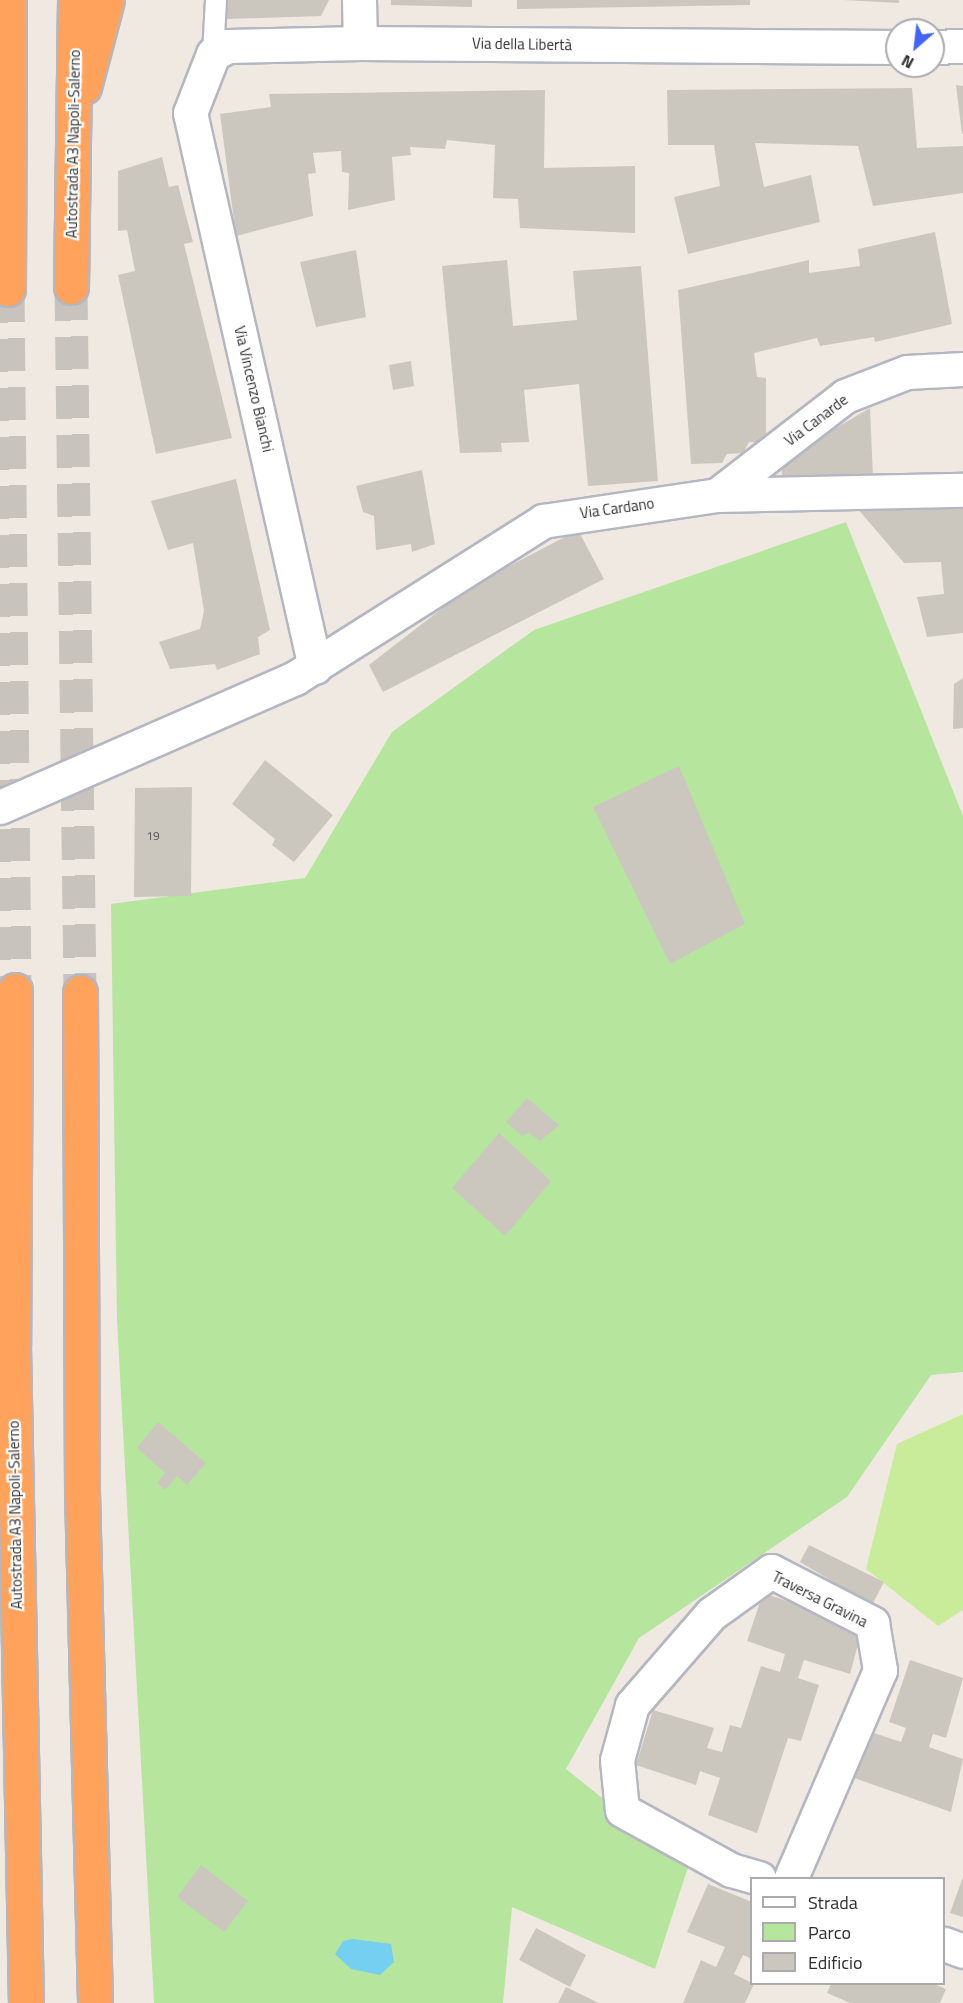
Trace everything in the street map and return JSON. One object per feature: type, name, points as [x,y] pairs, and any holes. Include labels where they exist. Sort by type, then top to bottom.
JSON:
[{"type":"highway","points":[[8,289],[9,0]]},
{"type":"highway","name":"Autostrada A3 Napoli-Salerno","points":[[71,287],[75,0]]},
{"type":"highway","points":[[74,117],[107,0]]},
{"type":"highway","name":"Autostrada A3 Napoli-Salerno","points":[[15,990],[13,1358],[26,2003]]},
{"type":"highway","points":[[80,992],[82,1492],[95,2003]]},
{"type":"street","points":[[359,0],[360,43]]},
{"type":"street","name":"Via della Libertà","points":[[213,54],[228,46],[360,43],[885,47]]},
{"type":"street","points":[[945,47],[963,46]]},
{"type":"street","name":"Via Vincenzo Bianchi","points":[[213,54],[190,113],[315,667]]},
{"type":"street","name":"Via Canarde","points":[[717,495],[845,396],[907,372],[963,369]]},
{"type":"street","name":"Via Cardano","points":[[0,807],[315,667],[543,521],[717,495],[963,490]]},
{"type":"street","name":"Traversa Gravina","points":[[756,1877],[731,1870],[622,1810],[617,1760],[632,1705],[711,1614],[771,1571],[872,1623],[880,1670],[791,1877]]},
{"type":"street","points":[[945,1944],[963,1951]]},
{"type":"lane","points":[[213,54],[216,0]]},
{"type":"green space","points":[[846,522],[963,816],[963,1372],[931,1375],[847,1497],[639,1638],[566,1769],[688,1867],[655,1969],[512,1907],[503,2003],[154,2003],[117,1320],[111,904],[305,878],[392,732],[534,630]]},
{"type":"green space","points":[[963,1414],[963,1610],[938,1626],[866,1569],[897,1444]]},
{"type":"water","points":[[353,1939],[391,1944],[394,1962],[380,1975],[351,1969],[335,1954],[343,1941]]},
{"type":"building","points":[[228,0],[329,0],[321,16],[227,19]]},
{"type":"building","points":[[391,0],[472,0],[472,7],[391,5]]},
{"type":"building","points":[[517,0],[750,0],[750,5],[517,9]]},
{"type":"building","points":[[843,0],[899,0],[899,3]]},
{"type":"building","points":[[956,85],[963,86],[963,134],[962,134]]},
{"type":"building","points":[[912,88],[917,148],[963,146],[963,193],[873,206],[858,146],[755,143],[764,187],[811,175],[820,222],[688,254],[674,197],[720,186],[714,145],[668,145],[667,90]]},
{"type":"building","points":[[545,90],[544,168],[635,166],[635,233],[520,228],[518,199],[493,198],[495,145],[447,140],[445,149],[410,147],[411,155],[392,157],[395,200],[348,210],[349,173],[342,172],[341,151],[313,153],[316,173],[308,174],[313,216],[236,236],[220,114],[271,107],[269,94]]},
{"type":"building","points":[[162,157],[169,187],[178,185],[193,242],[184,244],[232,438],[156,454],[118,275],[135,271],[127,230],[118,231],[118,171]]},
{"type":"building","points":[[935,232],[952,324],[875,342],[874,337],[820,346],[817,338],[754,353],[757,377],[766,378],[766,443],[749,442],[743,453],[727,454],[722,463],[691,464],[678,290],[809,260],[809,273],[860,266],[858,249]]},
{"type":"building","points":[[356,250],[366,317],[316,327],[300,262]]},
{"type":"building","points":[[507,260],[513,326],[577,320],[573,271],[641,266],[658,481],[588,486],[579,384],[524,390],[529,442],[501,443],[502,452],[460,453],[442,266]]},
{"type":"building","points":[[411,361],[414,386],[393,390],[389,365]]},
{"type":"building","points":[[870,408],[873,478],[784,486],[780,461]]},
{"type":"building","points":[[422,470],[435,544],[412,552],[411,544],[376,550],[374,516],[363,512],[356,486]]},
{"type":"building","points":[[236,479],[270,630],[258,637],[260,654],[217,670],[215,664],[170,669],[159,642],[200,629],[204,611],[193,543],[168,550],[151,501]]},
{"type":"building","points":[[963,501],[963,633],[927,637],[917,597],[944,594],[941,562],[904,563],[857,508]]},
{"type":"building","points":[[578,530],[604,579],[383,692],[369,665],[471,586]]},
{"type":"building","points":[[963,678],[963,728],[953,729],[954,684]]},
{"type":"building","points":[[265,760],[333,815],[294,862],[272,845],[275,839],[232,804]]},
{"type":"building","points":[[679,766],[745,924],[670,964],[593,807]]},
{"type":"building","points":[[192,787],[191,896],[134,897],[135,788]]},
{"type":"building","points":[[527,1098],[559,1125],[540,1141],[529,1133],[522,1136],[506,1122]]},
{"type":"building","points":[[499,1133],[551,1181],[505,1236],[452,1188]]},
{"type":"building","points":[[158,1422],[206,1463],[187,1485],[177,1476],[165,1490],[157,1483],[165,1473],[137,1448]]},
{"type":"building","points":[[809,1545],[884,1582],[872,1605],[800,1562]]},
{"type":"building","points":[[763,1593],[863,1626],[850,1674],[804,1660],[798,1678],[819,1685],[801,1741],[788,1738],[757,1833],[708,1815],[720,1778],[700,1771],[696,1785],[636,1765],[653,1710],[714,1728],[707,1748],[722,1752],[730,1725],[741,1728],[761,1666],[780,1672],[785,1654],[747,1641]]},
{"type":"building","points":[[910,1660],[963,1678],[946,1738],[933,1734],[929,1747],[963,1759],[951,1812],[840,1773],[856,1727],[901,1742],[906,1728],[889,1722]]},
{"type":"building","points":[[201,1865],[248,1901],[224,1932],[177,1897]]},
{"type":"building","points":[[963,1877],[963,1917],[950,1913]]},
{"type":"building","points":[[708,1884],[750,1901],[750,1958],[743,1955],[734,1974],[754,1985],[745,2003],[683,2003],[701,1960],[716,1967],[725,1947],[687,1932]]},
{"type":"building","points":[[536,1928],[586,1955],[570,1987],[519,1960]]},
{"type":"building","points":[[831,1985],[936,1985],[946,1989],[940,2003],[850,2003],[827,1993]]},
{"type":"building","points":[[566,1987],[599,2003],[558,2003]]},
{"type":"tunnel","points":[[71,287],[80,992]]},
{"type":"tunnel","points":[[8,289],[15,990]]}]
